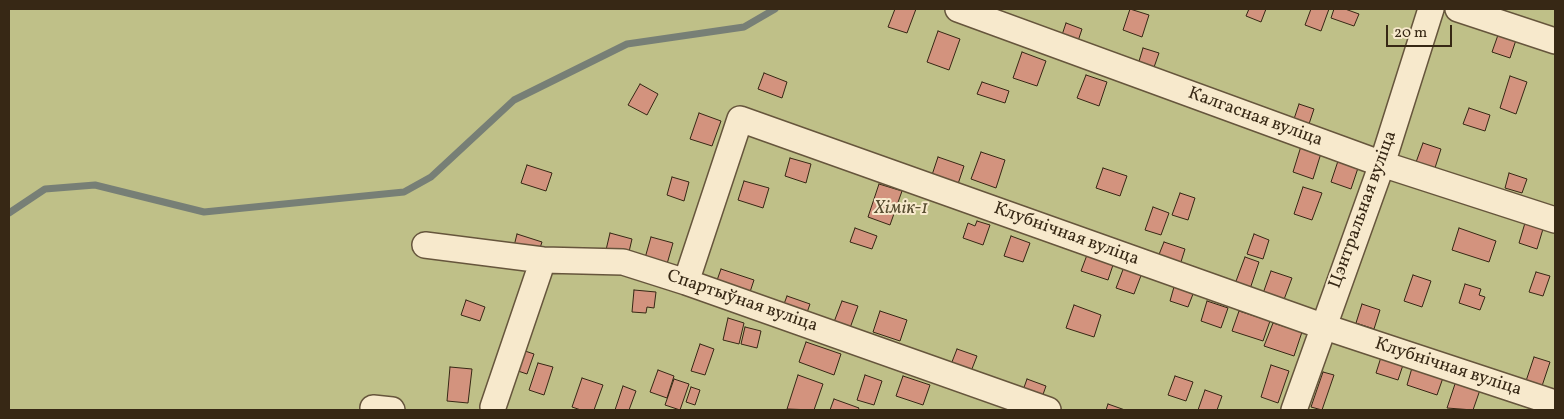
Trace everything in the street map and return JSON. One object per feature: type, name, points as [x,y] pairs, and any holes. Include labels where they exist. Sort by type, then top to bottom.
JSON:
[{"type":"street","name":"Калгасная вуліца","points":[[958,9],[1382,164],[1555,220]]},
{"type":"street","name":"Цэнтральная вуліца","points":[[1294,410],[1322,326],[1382,164],[1431,9]]},
{"type":"street","points":[[1458,9],[1555,41]]},
{"type":"street","name":"Клубнічная вуліца","points":[[686,282],[740,119],[1322,326],[1555,403]]},
{"type":"street","name":"Спартыўная вуліца","points":[[425,246],[543,260],[624,262],[686,282],[1048,410]]},
{"type":"street","points":[[491,409],[543,260]]},
{"type":"green space","name":"Хімік-1","points":[[9,9],[1555,9],[1555,410],[9,410]]},
{"type":"building","points":[[895,9],[916,9],[907,33],[888,27]]},
{"type":"building","points":[[1130,9],[1149,15],[1142,37],[1123,30]]},
{"type":"building","points":[[1249,9],[1266,9],[1261,22],[1246,16]]},
{"type":"building","points":[[1311,9],[1329,9],[1321,31],[1305,25]]},
{"type":"building","points":[[1334,9],[1345,9],[1359,14],[1354,26],[1331,18]]},
{"type":"building","points":[[1066,23],[1082,29],[1076,47],[1060,41]]},
{"type":"building","points":[[938,31],[960,39],[949,70],[927,62]]},
{"type":"building","points":[[1498,35],[1516,40],[1510,58],[1492,52]]},
{"type":"building","points":[[1143,48],[1159,53],[1152,73],[1137,68]]},
{"type":"building","points":[[1022,52],[1046,61],[1037,86],[1013,78]]},
{"type":"building","points":[[764,73],[787,82],[782,98],[758,89]]},
{"type":"building","points":[[1086,75],[1107,82],[1099,106],[1077,98]]},
{"type":"building","points":[[1510,76],[1527,82],[1516,114],[1500,108]]},
{"type":"building","points":[[982,82],[1009,91],[1005,103],[977,94]]},
{"type":"building","points":[[640,84],[658,94],[647,115],[628,105]]},
{"type":"building","points":[[1299,104],[1314,109],[1307,130],[1292,125]]},
{"type":"building","points":[[1469,108],[1490,115],[1485,131],[1463,124]]},
{"type":"building","points":[[699,113],[721,121],[712,146],[690,139]]},
{"type":"building","points":[[1302,143],[1322,150],[1313,179],[1293,172]]},
{"type":"building","points":[[1423,143],[1441,149],[1434,171],[1415,165]]},
{"type":"building","points":[[981,152],[1005,160],[996,188],[971,179]]},
{"type":"building","points":[[938,157],[964,166],[957,187],[931,178]]},
{"type":"building","points":[[790,158],[811,164],[806,183],[785,176]]},
{"type":"building","points":[[1338,161],[1358,168],[1351,189],[1331,182]]},
{"type":"building","points":[[527,165],[552,173],[546,191],[521,183]]},
{"type":"building","points":[[1103,168],[1127,176],[1120,196],[1096,188]]},
{"type":"building","points":[[1509,173],[1527,179],[1522,193],[1505,188]]},
{"type":"building","points":[[672,177],[689,182],[684,201],[667,195]]},
{"type":"building","points":[[744,181],[769,188],[763,208],[738,200]]},
{"type":"building","points":[[879,184],[902,191],[890,225],[868,217]]},
{"type":"building","points":[[1303,187],[1322,193],[1312,220],[1294,214]]},
{"type":"building","points":[[1180,193],[1195,198],[1188,220],[1172,215]]},
{"type":"building","points":[[1153,207],[1169,213],[1161,235],[1145,230]]},
{"type":"building","points":[[977,221],[990,225],[983,245],[963,238],[968,223],[975,226]]},
{"type":"building","points":[[1525,223],[1543,229],[1537,249],[1519,243]]},
{"type":"building","points":[[855,228],[877,236],[872,249],[850,242]]},
{"type":"building","points":[[1459,228],[1496,241],[1489,262],[1452,250]]},
{"type":"building","points":[[610,233],[632,239],[628,256],[606,250]]},
{"type":"building","points":[[517,234],[542,242],[538,254],[514,246]]},
{"type":"building","points":[[1254,234],[1269,240],[1263,259],[1247,254]]},
{"type":"building","points":[[1011,236],[1030,243],[1023,262],[1004,256]]},
{"type":"building","points":[[651,237],[673,243],[667,264],[645,258]]},
{"type":"building","points":[[1164,242],[1185,249],[1180,265],[1158,257]]},
{"type":"building","points":[[1087,255],[1113,265],[1108,280],[1081,271]]},
{"type":"building","points":[[1245,257],[1259,262],[1250,289],[1235,284]]},
{"type":"building","points":[[1124,267],[1142,273],[1134,294],[1116,288]]},
{"type":"building","points":[[721,269],[754,280],[748,298],[715,286]]},
{"type":"building","points":[[1271,271],[1292,278],[1282,305],[1261,299]]},
{"type":"building","points":[[1536,272],[1550,276],[1543,296],[1529,292]]},
{"type":"building","points":[[1413,275],[1431,281],[1422,307],[1404,301]]},
{"type":"building","points":[[1465,284],[1481,289],[1479,295],[1485,297],[1480,310],[1459,303]]},
{"type":"building","points":[[1174,287],[1193,294],[1188,307],[1170,301]]},
{"type":"building","points":[[634,290],[656,292],[654,308],[647,307],[646,313],[632,312]]},
{"type":"building","points":[[787,296],[810,304],[804,321],[781,312]]},
{"type":"building","points":[[466,300],[485,307],[480,321],[461,315]]},
{"type":"building","points":[[842,301],[858,306],[850,328],[834,322]]},
{"type":"building","points":[[1207,301],[1228,308],[1221,328],[1201,321]]},
{"type":"building","points":[[1362,304],[1380,310],[1374,329],[1356,323]]},
{"type":"building","points":[[1074,305],[1101,315],[1094,337],[1066,328]]},
{"type":"building","points":[[880,311],[907,320],[900,341],[873,332]]},
{"type":"building","points":[[1239,311],[1270,321],[1263,341],[1232,331]]},
{"type":"building","points":[[728,318],[744,323],[739,344],[723,340]]},
{"type":"building","points":[[1273,323],[1302,332],[1294,356],[1264,346]]},
{"type":"building","points":[[745,327],[761,331],[757,348],[741,344]]},
{"type":"building","points":[[806,342],[841,354],[834,375],[799,362]]},
{"type":"building","points":[[700,344],[714,349],[705,375],[691,371]]},
{"type":"building","points":[[519,349],[534,354],[527,374],[512,369]]},
{"type":"building","points":[[957,349],[977,356],[970,374],[950,367]]},
{"type":"building","points":[[1382,354],[1404,362],[1398,380],[1376,373]]},
{"type":"building","points":[[1534,357],[1550,362],[1542,386],[1526,381]]},
{"type":"building","points":[[1414,361],[1445,372],[1437,395],[1407,385]]},
{"type":"building","points":[[538,363],[553,367],[544,395],[529,390]]},
{"type":"building","points":[[1271,365],[1289,371],[1278,403],[1261,397]]},
{"type":"building","points":[[450,367],[472,369],[468,403],[447,401]]},
{"type":"building","points":[[658,370],[674,376],[667,398],[650,392]]},
{"type":"building","points":[[1323,372],[1334,375],[1322,410],[1311,407]]},
{"type":"building","points":[[798,375],[823,384],[814,410],[787,409]]},
{"type":"building","points":[[865,375],[882,381],[874,405],[857,400]]},
{"type":"building","points":[[903,376],[930,385],[923,405],[896,396]]},
{"type":"building","points":[[1175,376],[1193,382],[1186,401],[1168,395]]},
{"type":"building","points":[[582,378],[603,385],[594,410],[581,410],[572,407]]},
{"type":"building","points":[[1457,378],[1481,387],[1473,410],[1447,408]]},
{"type":"building","points":[[674,379],[689,384],[680,410],[665,405]]},
{"type":"building","points":[[1027,379],[1046,386],[1040,403],[1021,396]]},
{"type":"building","points":[[623,386],[636,391],[629,410],[615,410]]},
{"type":"building","points":[[691,387],[700,390],[695,405],[686,402]]},
{"type":"building","points":[[1205,390],[1222,396],[1217,410],[1198,410]]},
{"type":"building","points":[[834,399],[859,408],[858,410],[830,410]]},
{"type":"building","points":[[1108,404],[1125,410],[1106,410]]},
{"type":"waterway","points":[[9,213],[45,189],[95,185],[204,212],[404,192],[431,177],[514,100],[627,44],[744,27],[775,9]]}]
